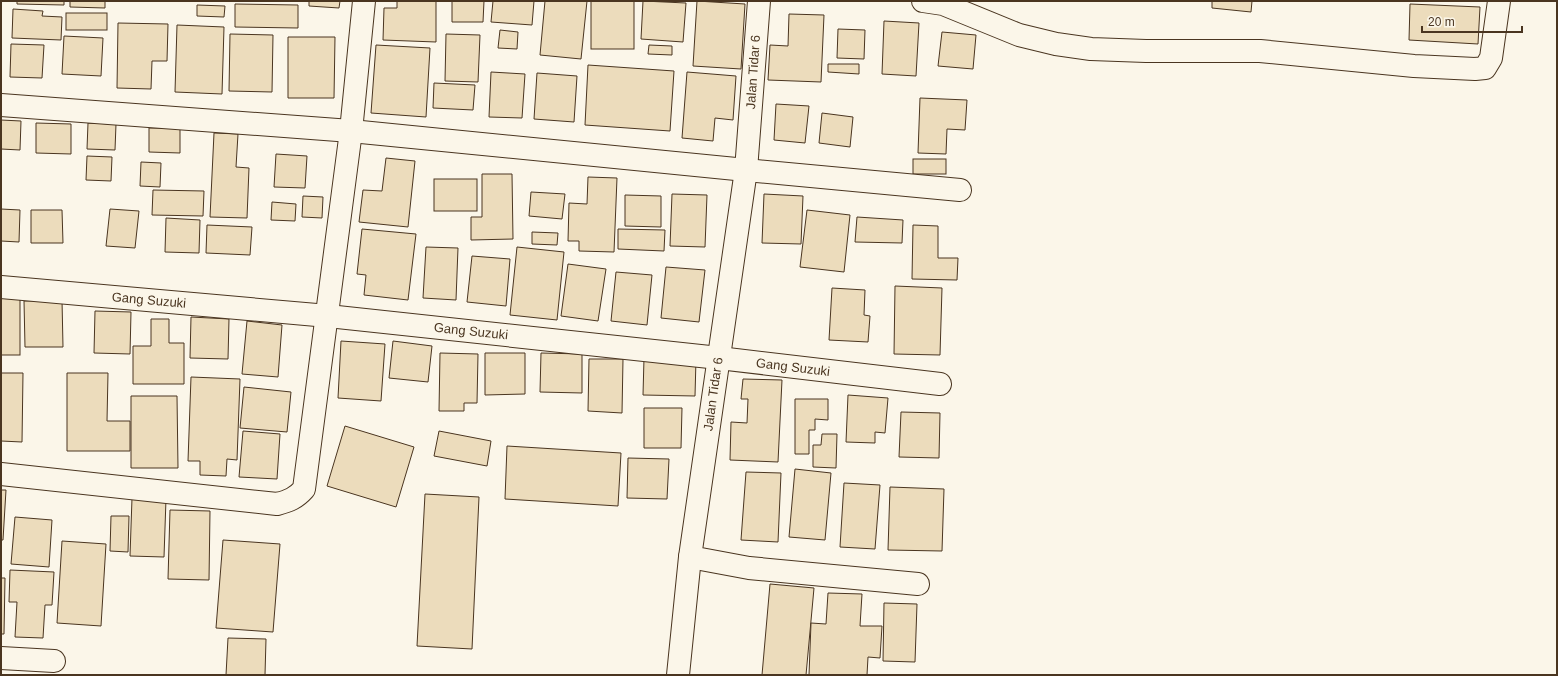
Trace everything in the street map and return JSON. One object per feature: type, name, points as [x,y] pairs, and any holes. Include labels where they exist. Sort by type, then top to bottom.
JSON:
[{"type":"street","points":[[1,474],[277,504],[298,497],[304,489],[328,316],[351,130],[364,1]]},
{"type":"street","name":"Jalan Tidar 6","points":[[678,675],[690,557],[746,170],[758,1]]},
{"type":"street","points":[[923,1],[943,4],[1019,36],[1056,44],[1091,49],[1146,52],[1260,52],[1414,66],[1475,69],[1485,68],[1491,58],[1498,1]]},
{"type":"street","points":[[1,105],[351,130],[960,190]]},
{"type":"street","name":"Gang Suzuki","points":[[1,287],[328,316],[719,358],[940,384]]},
{"type":"street","points":[[690,557],[749,568],[918,584]]},
{"type":"street","points":[[1,658],[54,661]]},
{"type":"building","points":[[17,1],[64,1],[64,5],[17,4]]},
{"type":"building","points":[[70,1],[105,1],[105,8],[70,7]]},
{"type":"building","points":[[309,1],[340,1],[339,8],[309,6]]},
{"type":"building","points":[[397,1],[436,1],[436,42],[383,40],[384,8],[397,8]]},
{"type":"building","points":[[452,1],[484,1],[483,22],[452,22]]},
{"type":"building","points":[[493,1],[534,1],[532,25],[491,22]]},
{"type":"building","points":[[545,1],[587,1],[581,59],[540,55]]},
{"type":"building","points":[[591,1],[634,1],[634,49],[591,49]]},
{"type":"building","points":[[643,1],[686,3],[683,42],[641,39]]},
{"type":"building","points":[[697,1],[745,4],[741,69],[693,66]]},
{"type":"building","points":[[1212,1],[1252,1],[1251,12],[1212,8]]},
{"type":"building","points":[[235,4],[298,5],[298,28],[235,27]]},
{"type":"building","points":[[1410,4],[1480,7],[1478,44],[1409,40]]},
{"type":"building","points":[[197,5],[225,6],[224,17],[197,16]]},
{"type":"building","points":[[13,9],[43,11],[42,16],[62,17],[61,40],[12,38]]},
{"type":"building","points":[[66,13],[107,13],[107,30],[66,30]]},
{"type":"building","points":[[789,14],[824,15],[821,82],[768,80],[770,45],[788,46]]},
{"type":"building","points":[[884,21],[919,23],[916,76],[882,74]]},
{"type":"building","points":[[118,23],[168,24],[167,61],[152,61],[151,89],[117,88]]},
{"type":"building","points":[[177,25],[224,27],[222,94],[175,92]]},
{"type":"building","points":[[838,29],[865,30],[864,59],[837,58]]},
{"type":"building","points":[[500,30],[518,32],[517,49],[498,48]]},
{"type":"building","points":[[942,32],[976,35],[973,69],[938,66]]},
{"type":"building","points":[[230,34],[273,35],[272,92],[229,91]]},
{"type":"building","points":[[446,34],[480,35],[478,82],[445,81]]},
{"type":"building","points":[[64,36],[103,38],[101,76],[62,74]]},
{"type":"building","points":[[288,37],[335,37],[334,98],[288,98]]},
{"type":"building","points":[[11,44],[44,45],[42,78],[10,77]]},
{"type":"building","points":[[376,45],[430,48],[426,117],[371,113]]},
{"type":"building","points":[[649,45],[672,46],[672,55],[648,54]]},
{"type":"building","points":[[828,64],[859,64],[859,74],[828,72]]},
{"type":"building","points":[[588,65],[674,71],[670,131],[585,125]]},
{"type":"building","points":[[491,72],[525,74],[522,118],[489,117]]},
{"type":"building","points":[[687,72],[736,76],[733,120],[715,118],[713,141],[682,138]]},
{"type":"building","points":[[537,73],[577,76],[574,122],[534,119]]},
{"type":"building","points":[[434,83],[475,85],[473,110],[433,108]]},
{"type":"building","points":[[920,98],[967,100],[965,130],[947,129],[946,154],[918,153]]},
{"type":"building","points":[[776,104],[809,106],[805,143],[774,140]]},
{"type":"building","points":[[822,113],[853,117],[850,147],[819,143]]},
{"type":"building","points":[[1,120],[21,121],[20,150],[1,149]]},
{"type":"building","points":[[36,123],[71,124],[71,154],[36,153]]},
{"type":"building","points":[[88,123],[116,124],[115,150],[87,149]]},
{"type":"building","points":[[149,128],[180,128],[180,153],[149,152]]},
{"type":"building","points":[[214,133],[238,134],[236,167],[249,168],[247,218],[210,217]]},
{"type":"building","points":[[276,154],[307,156],[305,188],[274,187]]},
{"type":"building","points":[[87,156],[112,157],[111,181],[86,180]]},
{"type":"building","points":[[386,158],[415,161],[408,227],[359,222],[363,190],[382,191]]},
{"type":"building","points":[[913,159],[946,159],[946,174],[913,174]]},
{"type":"building","points":[[141,162],[161,163],[160,187],[140,186]]},
{"type":"building","points":[[482,174],[512,174],[513,239],[471,240],[471,217],[482,217]]},
{"type":"building","points":[[588,177],[617,178],[614,252],[579,251],[579,241],[568,241],[569,203],[587,204]]},
{"type":"building","points":[[434,179],[477,179],[477,211],[434,211]]},
{"type":"building","points":[[153,190],[204,191],[203,216],[152,215]]},
{"type":"building","points":[[531,192],[565,194],[562,219],[529,216]]},
{"type":"building","points":[[672,194],[707,195],[705,247],[670,246]]},
{"type":"building","points":[[764,194],[803,196],[801,244],[762,243]]},
{"type":"building","points":[[625,195],[661,196],[661,227],[625,226]]},
{"type":"building","points":[[303,196],[323,197],[322,218],[302,217]]},
{"type":"building","points":[[272,202],[296,204],[295,221],[271,220]]},
{"type":"building","points":[[1,209],[20,210],[19,242],[1,241]]},
{"type":"building","points":[[110,209],[139,211],[135,248],[106,246]]},
{"type":"building","points":[[31,210],[62,210],[63,243],[31,243]]},
{"type":"building","points":[[807,210],[850,215],[844,272],[800,267]]},
{"type":"building","points":[[857,217],[903,220],[902,243],[855,242]]},
{"type":"building","points":[[166,218],[200,220],[199,253],[165,252]]},
{"type":"building","points":[[207,225],[252,227],[250,255],[206,253]]},
{"type":"building","points":[[913,225],[938,226],[938,258],[958,258],[957,280],[912,279]]},
{"type":"building","points":[[362,229],[416,234],[408,300],[364,295],[366,275],[357,274]]},
{"type":"building","points":[[618,229],[665,230],[664,251],[618,249]]},
{"type":"building","points":[[532,232],[558,233],[557,245],[532,244]]},
{"type":"building","points":[[426,247],[458,248],[456,300],[423,298]]},
{"type":"building","points":[[517,247],[564,252],[557,320],[510,315]]},
{"type":"building","points":[[472,256],[510,259],[506,306],[467,302]]},
{"type":"building","points":[[568,264],[606,269],[598,321],[561,316]]},
{"type":"building","points":[[666,267],[705,270],[699,322],[661,318]]},
{"type":"building","points":[[616,272],[652,275],[647,325],[611,321]]},
{"type":"building","points":[[895,286],[942,288],[940,355],[894,354]]},
{"type":"building","points":[[832,288],[865,290],[864,315],[870,316],[868,342],[829,340]]},
{"type":"building","points":[[1,294],[20,294],[20,355],[1,355]]},
{"type":"building","points":[[62,300],[63,347],[25,347],[24,301]]},
{"type":"building","points":[[95,311],[131,312],[130,354],[94,353]]},
{"type":"building","points":[[191,317],[229,319],[228,359],[190,358]]},
{"type":"building","points":[[151,319],[169,319],[169,343],[184,343],[184,384],[133,384],[133,346],[151,346]]},
{"type":"building","points":[[247,321],[282,325],[278,377],[242,374]]},
{"type":"building","points":[[341,341],[385,344],[381,401],[338,398]]},
{"type":"building","points":[[393,341],[432,346],[428,382],[389,378]]},
{"type":"building","points":[[440,353],[478,354],[477,403],[464,403],[464,411],[439,411]]},
{"type":"building","points":[[485,353],[525,353],[525,394],[485,395]]},
{"type":"building","points":[[541,353],[582,354],[582,393],[540,392]]},
{"type":"building","points":[[644,358],[696,359],[695,396],[643,395]]},
{"type":"building","points":[[589,359],[623,359],[622,413],[588,411]]},
{"type":"building","points":[[1,373],[23,373],[22,442],[1,441]]},
{"type":"building","points":[[67,373],[108,373],[107,421],[130,421],[130,451],[67,451]]},
{"type":"building","points":[[191,377],[240,379],[237,460],[227,459],[226,476],[200,475],[200,461],[188,461]]},
{"type":"building","points":[[743,379],[782,380],[778,462],[730,460],[731,422],[747,423],[748,399],[741,399]]},
{"type":"building","points":[[244,387],[291,392],[287,432],[240,428]]},
{"type":"building","points":[[848,395],[888,398],[885,433],[875,432],[875,443],[846,442]]},
{"type":"building","points":[[131,396],[177,396],[178,468],[131,468]]},
{"type":"building","points":[[795,399],[828,399],[828,420],[815,419],[815,430],[809,430],[809,454],[795,454]]},
{"type":"building","points":[[644,408],[682,408],[681,448],[644,448]]},
{"type":"building","points":[[901,412],[940,413],[939,458],[899,457]]},
{"type":"building","points":[[345,426],[414,447],[396,507],[327,486]]},
{"type":"building","points":[[243,431],[280,434],[277,479],[239,477]]},
{"type":"building","points":[[439,431],[491,441],[487,466],[434,456]]},
{"type":"building","points":[[822,434],[837,434],[836,468],[813,467],[813,445],[821,445]]},
{"type":"building","points":[[507,446],[621,453],[618,506],[505,499]]},
{"type":"building","points":[[628,458],[669,459],[667,499],[627,498]]},
{"type":"building","points":[[795,469],[831,473],[825,540],[789,537]]},
{"type":"building","points":[[746,472],[781,473],[778,542],[741,540]]},
{"type":"building","points":[[844,483],[880,485],[875,549],[840,547]]},
{"type":"building","points":[[890,487],[944,489],[942,551],[888,550]]},
{"type":"building","points":[[1,490],[6,490],[3,540],[1,540]]},
{"type":"building","points":[[425,494],[479,497],[472,649],[417,646]]},
{"type":"building","points":[[132,498],[166,499],[164,557],[130,556]]},
{"type":"building","points":[[170,510],[210,511],[209,580],[168,579]]},
{"type":"building","points":[[111,516],[129,516],[128,552],[110,551]]},
{"type":"building","points":[[15,517],[52,520],[49,567],[11,564]]},
{"type":"building","points":[[223,540],[280,544],[273,632],[216,628]]},
{"type":"building","points":[[62,541],[106,544],[101,626],[57,623]]},
{"type":"building","points":[[10,570],[54,572],[52,605],[45,605],[43,638],[15,637],[17,602],[9,602]]},
{"type":"building","points":[[1,578],[5,578],[4,634],[1,634]]},
{"type":"building","points":[[770,584],[814,588],[806,675],[762,675]]},
{"type":"building","points":[[828,593],[862,594],[860,626],[882,626],[880,658],[868,657],[867,675],[809,675],[811,623],[826,624]]},
{"type":"building","points":[[884,603],[917,604],[915,662],[883,661]]},
{"type":"building","points":[[228,638],[266,639],[265,675],[226,675]]}]
